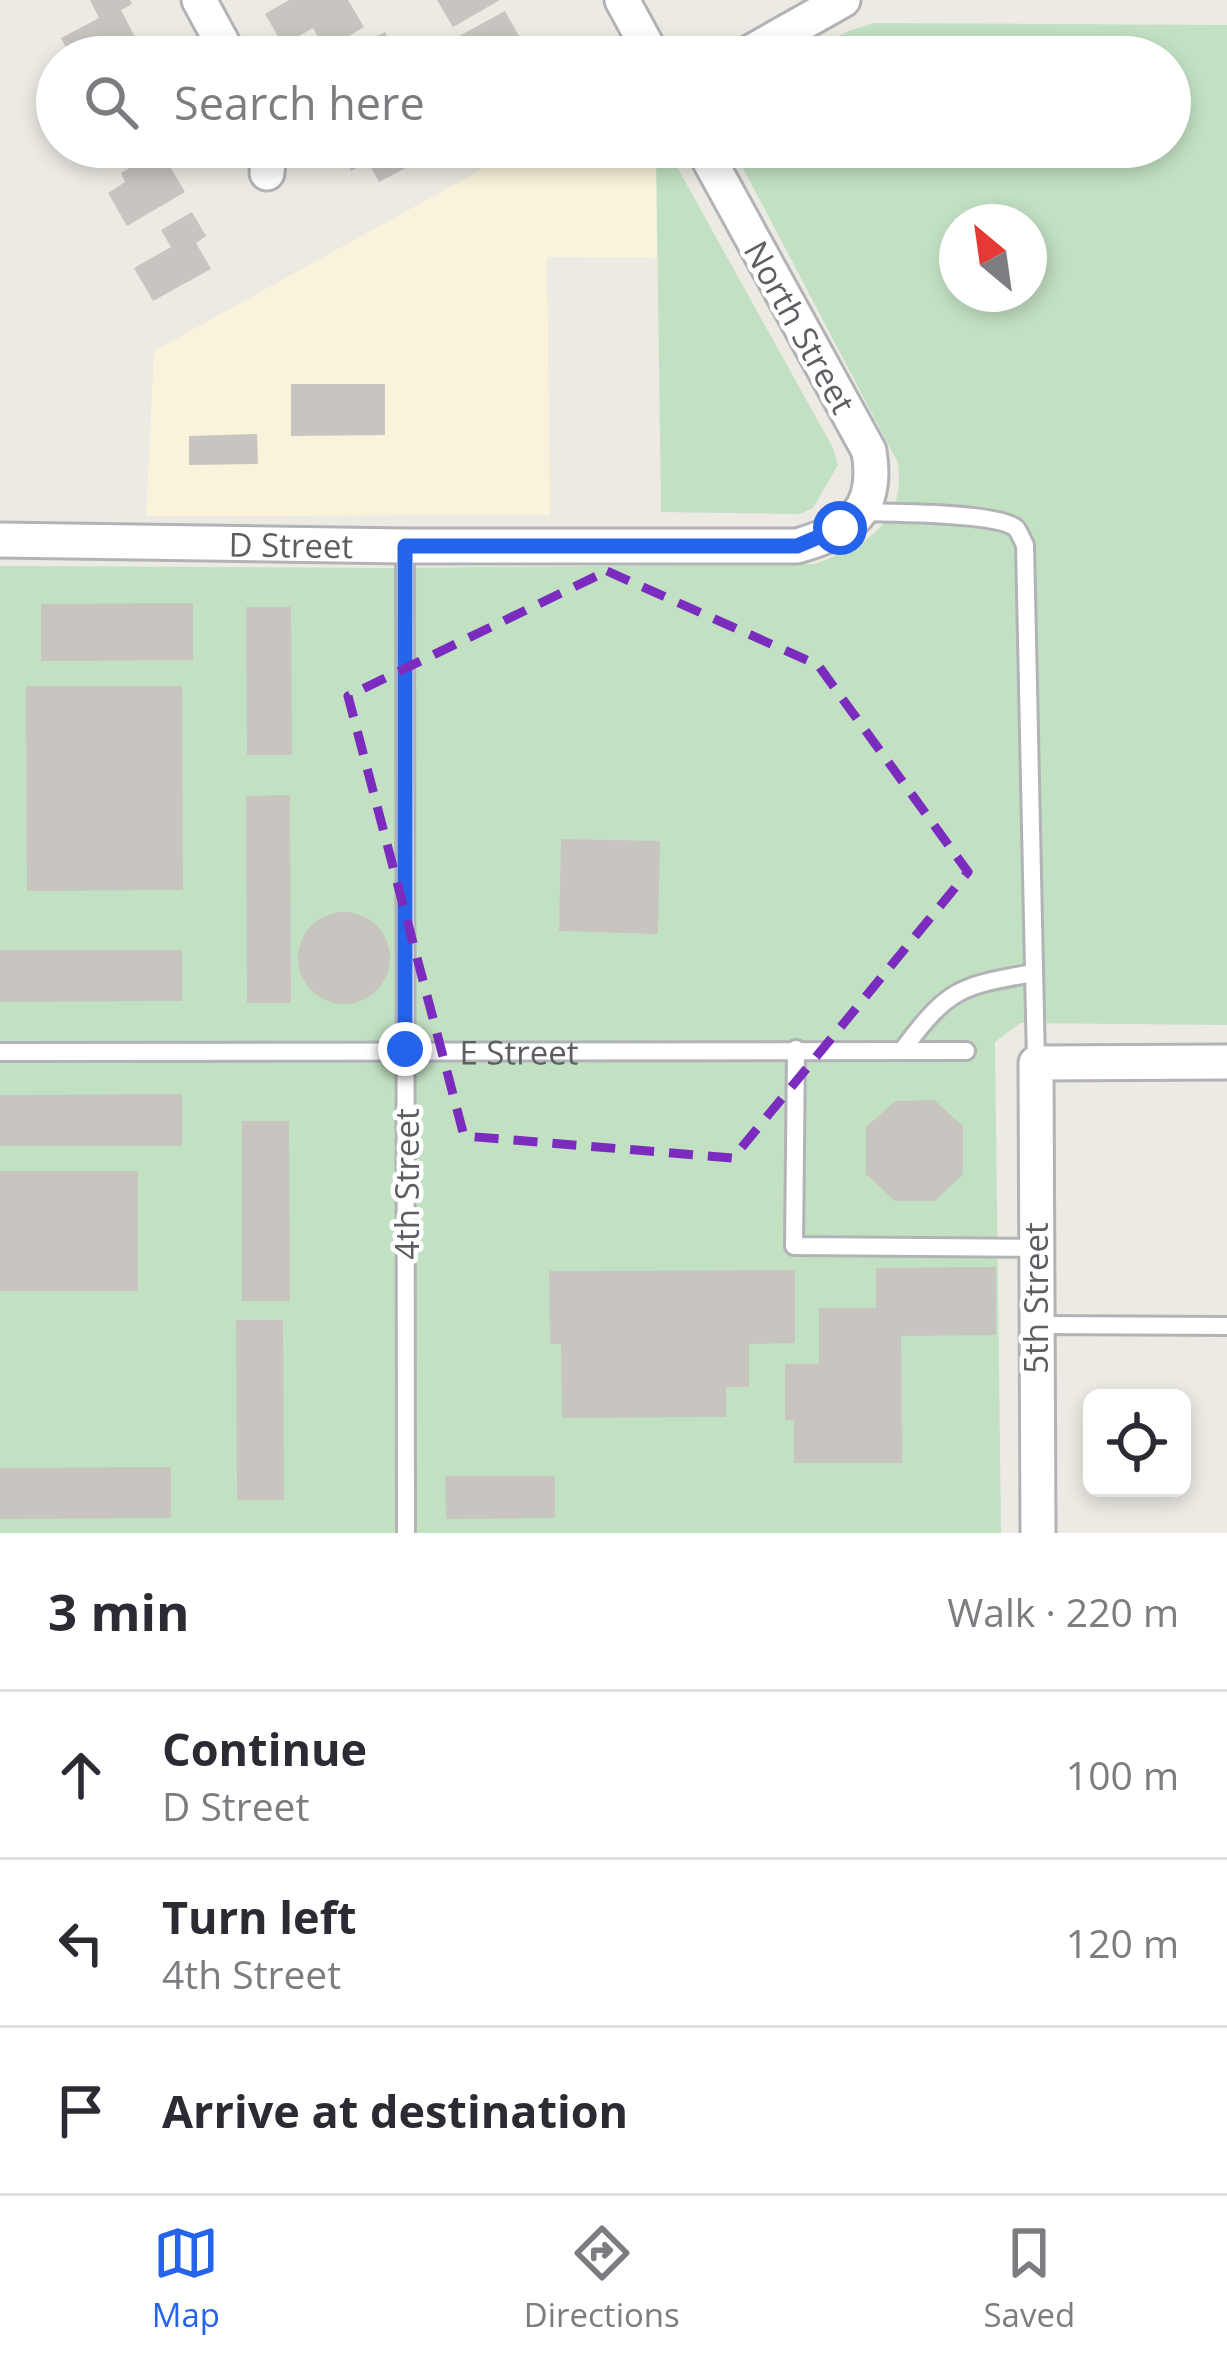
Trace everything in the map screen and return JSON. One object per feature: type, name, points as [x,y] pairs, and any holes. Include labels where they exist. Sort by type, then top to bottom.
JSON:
[{"type":"street","points":[[199,0],[219,36]]},
{"type":"street","points":[[622,0],[642,36]]},
{"type":"street","points":[[779,36],[843,0]]},
{"type":"street","name":"North Street","points":[[714,168],[869,451],[871,492],[864,512]]},
{"type":"street","name":"D Street","points":[[0,540],[797,546],[820,539],[864,512]]},
{"type":"street","points":[[1036,1063],[1227,1062]]},
{"type":"street","name":"5th Street","points":[[1036,1063],[1038,1533]]},
{"type":"lane","points":[[864,512],[1001,521],[1017,529],[1025,544],[1036,1063]]},
{"type":"lane","name":"4th Street","points":[[405,546],[406,1533]]},
{"type":"lane","points":[[904,1048],[929,1013],[952,993],[976,983],[1033,973]]},
{"type":"lane","points":[[796,1049],[794,1246],[1034,1248]]},
{"type":"lane","name":"E Street","points":[[0,1052],[966,1051]]},
{"type":"lane","points":[[1035,1324],[1227,1325]]},
{"type":"highlighted area","points":[[607,571],[818,665],[968,872],[733,1158],[464,1136],[348,696]]},
{"type":"shaded area","points":[[484,168],[656,168],[657,258],[547,257],[550,515],[146,516],[154,351]]},
{"type":"green space","points":[[874,23],[1227,25],[1227,1025],[1020,1023],[995,1042],[1001,1533],[0,1533],[0,566],[815,564],[850,549],[888,517],[899,484],[898,463],[743,168],[1191,168],[1191,36],[839,36]]},
{"type":"green space","points":[[656,168],[678,168],[833,448],[838,465],[813,508],[800,514],[661,512]]},
{"type":"building","points":[[90,0],[130,0],[132,4],[121,10],[134,36],[65,36],[99,18]]},
{"type":"building","points":[[289,0],[348,0],[364,27],[349,36],[317,36],[313,28],[299,36],[278,36],[265,14]]},
{"type":"building","points":[[437,0],[500,0],[453,27]]},
{"type":"building","points":[[505,11],[519,36],[459,36]]},
{"type":"building","points":[[130,168],[171,168],[185,192],[127,226],[108,193],[125,182],[121,173]]},
{"type":"building","points":[[371,168],[405,168],[379,182]]},
{"type":"building","points":[[192,212],[206,236],[196,243],[211,269],[153,301],[134,268],[171,247],[161,230]]},
{"type":"building","points":[[291,384],[385,384],[385,435],[291,436]]},
{"type":"building","points":[[257,434],[258,464],[189,465],[189,436]]},
{"type":"building","points":[[193,603],[193,660],[41,661],[41,604]]},
{"type":"building","points":[[246,607],[291,607],[292,755],[247,755]]},
{"type":"building","points":[[26,686],[182,686],[183,890],[27,891]]},
{"type":"building","points":[[290,795],[291,1003],[247,1003],[246,796]]},
{"type":"building","points":[[561,839],[660,841],[658,934],[559,931]]},
{"type":"building","points":[[344,912],[376,926],[390,958],[376,990],[344,1004],[312,990],[298,958],[312,926]]},
{"type":"building","points":[[0,950],[182,950],[182,1001],[0,1002]]},
{"type":"building","points":[[182,1094],[182,1146],[0,1146],[0,1095]]},
{"type":"building","points":[[934,1100],[963,1126],[963,1174],[935,1201],[895,1201],[866,1174],[866,1127],[895,1101]]},
{"type":"building","points":[[242,1121],[289,1121],[290,1301],[242,1301]]},
{"type":"building","points":[[0,1171],[138,1171],[138,1291],[0,1291]]},
{"type":"building","points":[[996,1267],[996,1335],[901,1336],[902,1463],[794,1463],[794,1420],[785,1420],[785,1364],[819,1364],[819,1308],[876,1308],[876,1268]]},
{"type":"building","points":[[795,1270],[795,1343],[749,1344],[749,1387],[726,1387],[726,1417],[562,1418],[561,1344],[550,1344],[549,1271]]},
{"type":"building","points":[[236,1320],[283,1320],[284,1500],[237,1500]]},
{"type":"building","points":[[171,1467],[171,1518],[0,1519],[0,1468]]},
{"type":"building","points":[[445,1476],[555,1476],[555,1518],[446,1519]]},
{"type":"route","points":[[405,1049],[405,546],[797,546],[840,528]]}]
